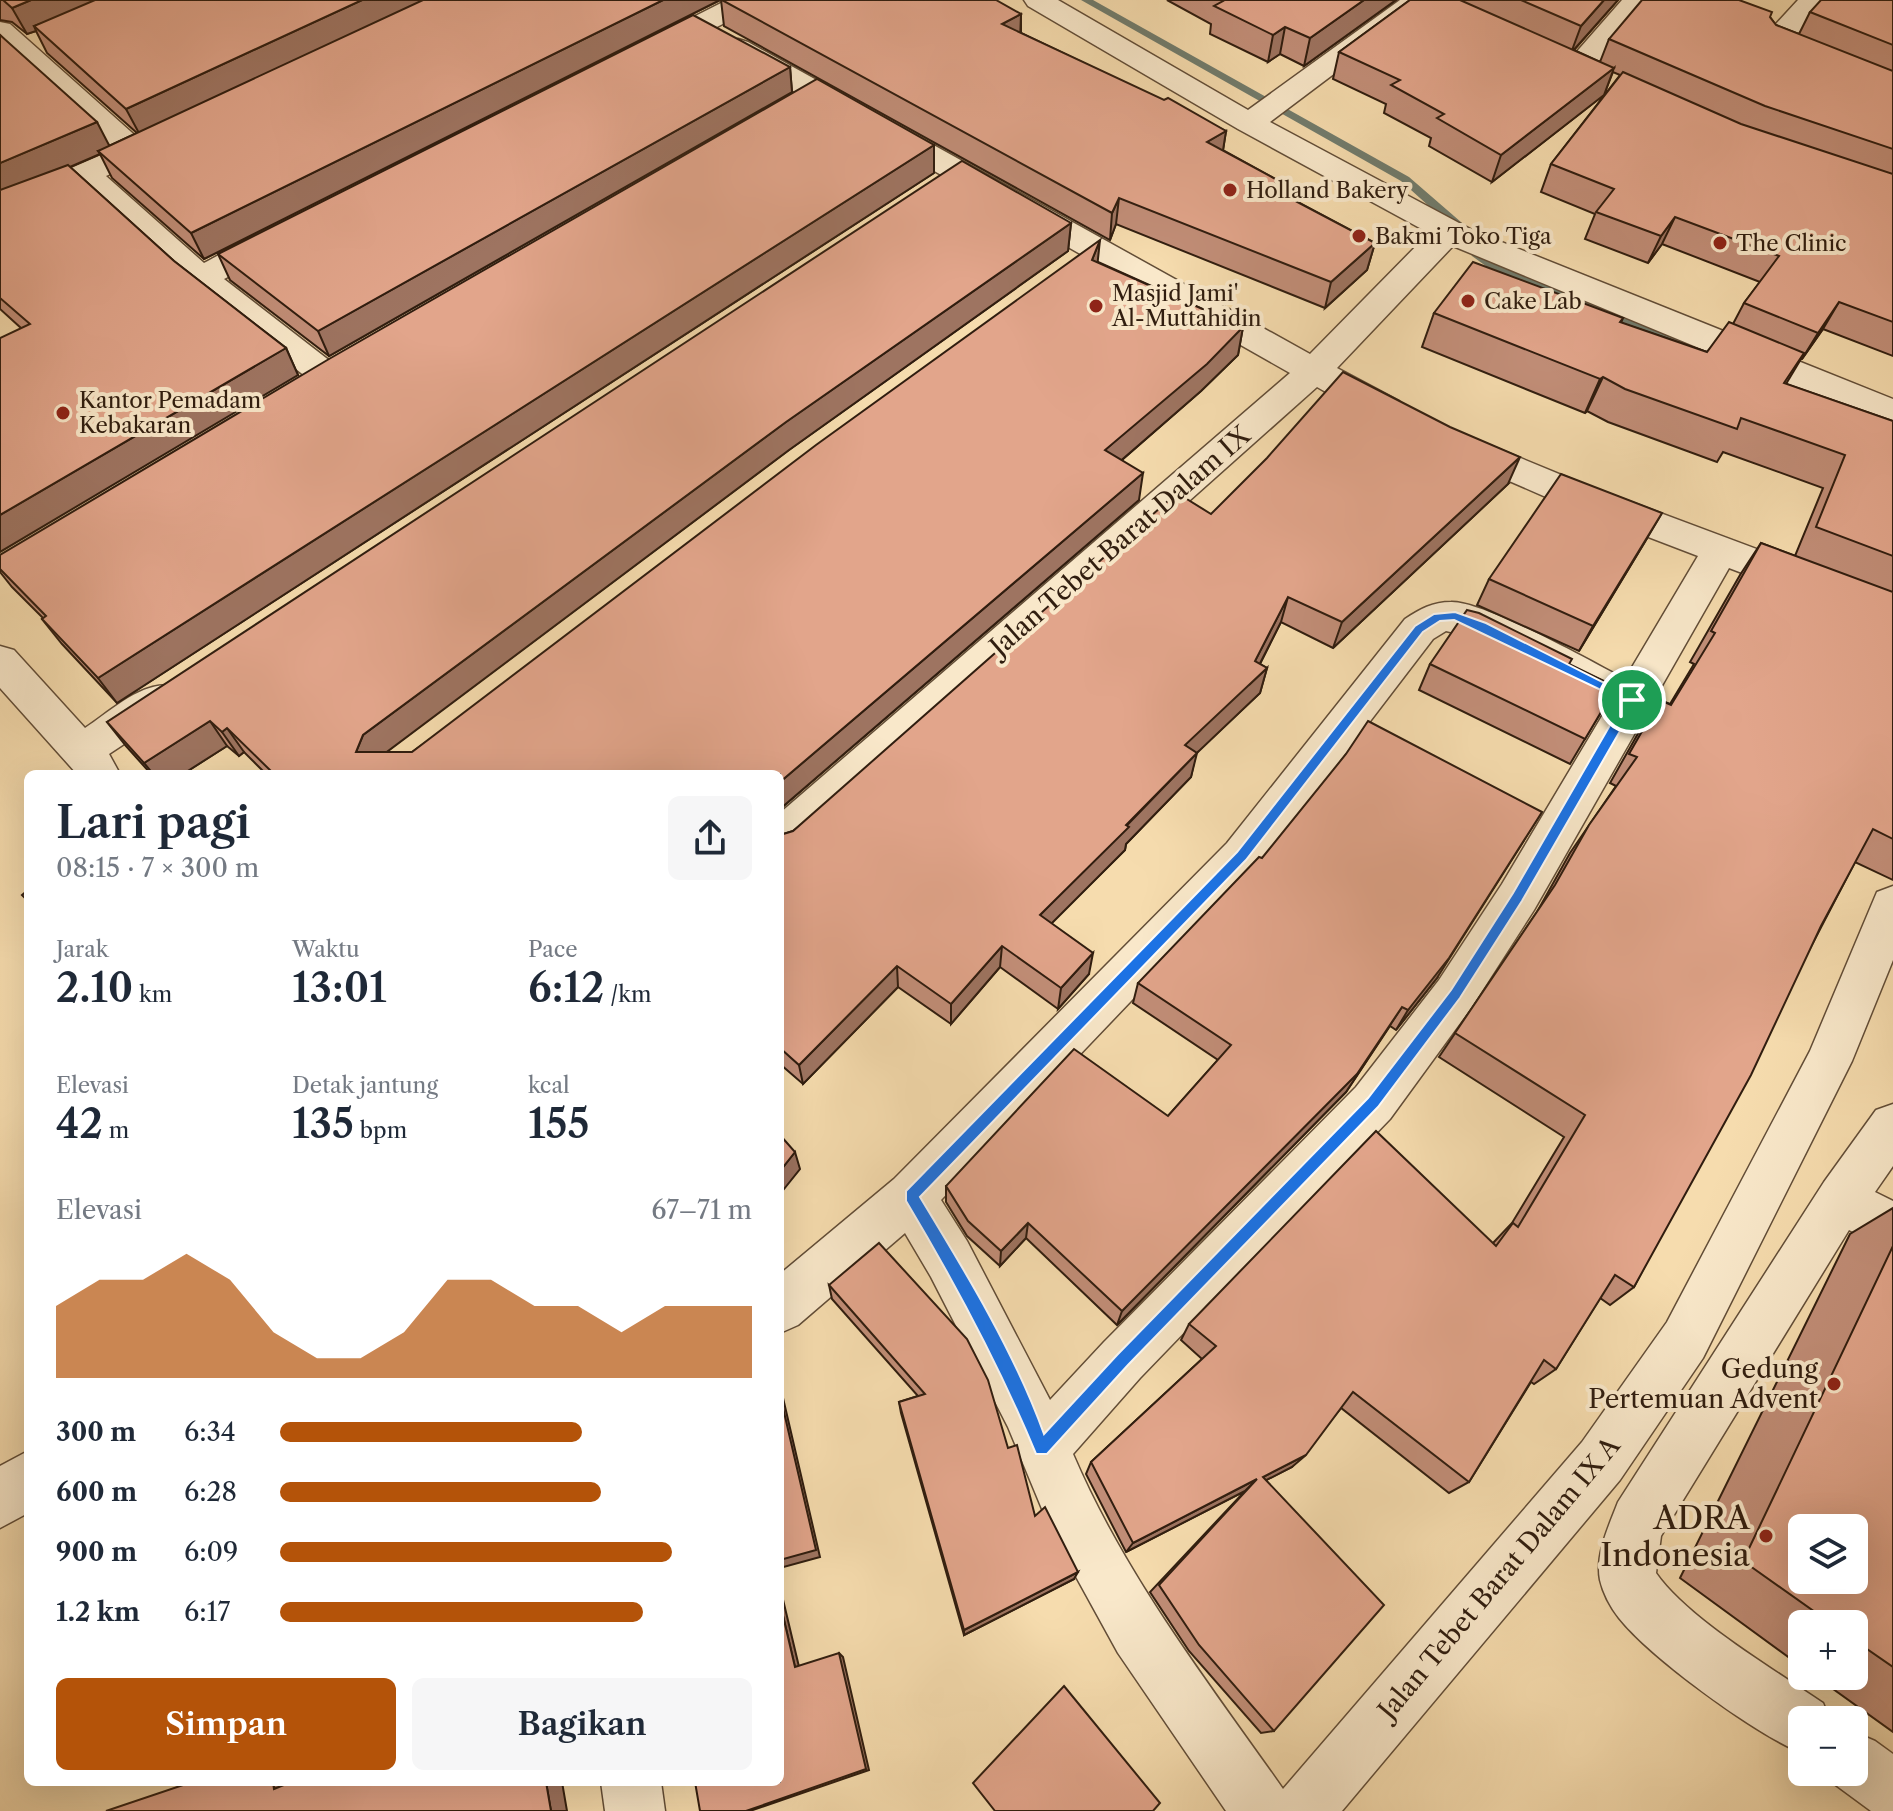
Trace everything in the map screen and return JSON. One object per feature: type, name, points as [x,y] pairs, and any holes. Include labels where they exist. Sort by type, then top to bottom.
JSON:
[{"type":"street","points":[[626,62],[748,0]]},
{"type":"street","points":[[1038,0],[1268,109],[1456,235],[1501,256],[1893,412]]},
{"type":"street","points":[[1576,70],[1637,0]]},
{"type":"street","points":[[1813,0],[1774,43],[1893,92]]},
{"type":"street","points":[[1268,109],[1426,3]]},
{"type":"street","points":[[697,26],[805,100],[948,182],[1096,250],[1418,425],[1575,495],[1893,615]]},
{"type":"street","points":[[0,30],[136,152]]},
{"type":"street","points":[[23,50],[52,37]]},
{"type":"street","points":[[1547,58],[1604,83]]},
{"type":"street","points":[[0,211],[179,132]]},
{"type":"street","points":[[87,175],[201,278],[327,377]]},
{"type":"street","points":[[201,278],[301,228]]},
{"type":"street","name":"Jalan Tebet Barat Dalam IX","points":[[784,835],[1314,371],[1456,235]]},
{"type":"street","points":[[1061,275],[1096,250]]},
{"type":"street","points":[[1042,1449],[1122,1360],[1373,1103],[1455,994],[1510,909],[1721,550]]},
{"type":"street","points":[[784,1304],[911,1196],[1242,856],[1419,629],[1438,617],[1455,616],[1482,626],[1632,700]]},
{"type":"street","points":[[0,661],[92,763],[188,681]]},
{"type":"street","name":"Jalan Tebet Barat Dalam IX A","points":[[1303,1811],[1601,1461],[1685,1340],[1829,1061],[1893,905]]},
{"type":"street","points":[[1788,1714],[1655,1615],[1629,1583],[1629,1546],[1638,1522],[1841,1199],[1893,1126]]},
{"type":"street","points":[[911,1196],[949,1259],[1027,1409],[1071,1514],[1138,1633],[1262,1811]]},
{"type":"street","points":[[1841,1199],[1893,1228]]},
{"type":"street","points":[[0,1501],[24,1481]]},
{"type":"street","points":[[1868,1772],[1893,1790]]},
{"type":"street","points":[[632,1786],[635,1811]]},
{"type":"building","points":[[3,0],[31,0],[12,8]]},
{"type":"building","points":[[95,0],[362,0],[126,109],[34,26]]},
{"type":"building","points":[[423,0],[663,0],[191,233],[98,151]]},
{"type":"building","points":[[722,0],[996,0],[1021,14],[1002,24],[1164,100],[1168,98],[1226,131],[1207,142],[1279,181],[1269,187],[1375,243],[1331,282],[1119,198],[1112,213]]},
{"type":"building","points":[[1222,0],[1364,0],[1310,38],[1285,27],[1273,35],[1214,6]]},
{"type":"building","points":[[1410,0],[1460,0],[1614,68],[1501,155],[1437,118],[1444,114],[1391,85],[1400,80],[1339,52]]},
{"type":"building","points":[[1521,0],[1604,0],[1581,26]]},
{"type":"building","points":[[1642,0],[1739,0],[1772,12],[1770,17],[1776,25],[1893,71],[1893,149],[1765,106],[1609,39]]},
{"type":"building","points":[[1821,0],[1893,0],[1893,45],[1810,12]]},
{"type":"building","points":[[693,15],[790,67],[318,331],[218,254]]},
{"type":"building","points":[[0,35],[97,122],[0,163]]},
{"type":"building","points":[[1623,72],[1741,124],[1893,174],[1893,322],[1839,302],[1818,333],[1744,303],[1779,256],[1675,217],[1661,236],[1596,212],[1614,189],[1551,164]]},
{"type":"building","points":[[817,79],[934,145],[98,678],[42,619],[46,616],[0,569],[0,555],[329,359]]},
{"type":"building","points":[[962,161],[1071,223],[786,422],[363,735],[356,752],[412,752],[816,445],[1100,240],[1092,260],[1243,327],[1207,364],[1105,450],[1143,473],[784,779],[784,770],[270,770],[227,728],[222,732],[210,721],[144,763],[107,722]]},
{"type":"building","points":[[68,165],[174,261],[286,348],[0,515],[0,338],[30,324],[0,298],[0,190]]},
{"type":"building","points":[[1473,262],[1623,318],[1620,322],[1707,352],[1729,322],[1804,353],[1784,383],[1893,421],[1893,556],[1816,527],[1845,455],[1741,418],[1737,429],[1625,389],[1603,377],[1600,379],[1434,313]]},
{"type":"building","points":[[1343,372],[1450,427],[1520,457],[1342,622],[1288,597],[1255,661],[1267,668],[1185,745],[1197,753],[1126,825],[1129,827],[1040,915],[1093,953],[1061,988],[1002,946],[951,1004],[897,966],[799,1065],[784,1052],[784,834],[793,831],[1177,493],[1211,514],[1267,458]]},
{"type":"building","points":[[1561,474],[1662,513],[1593,626],[1489,579]]},
{"type":"building","points":[[1761,543],[1893,592],[1893,839],[1873,829],[1821,926],[1751,1075],[1634,1287],[1615,1275],[1556,1369],[1544,1360],[1469,1482],[1353,1392],[1306,1455],[1263,1477],[1384,1605],[1274,1731],[1199,1645],[1159,1585],[1257,1479],[1133,1543],[1091,1462],[1216,1346],[1189,1324],[1376,1131],[1496,1246],[1513,1223],[1518,1227],[1585,1115],[1455,1033],[1555,885],[1589,825],[1637,757],[1629,754],[1660,700],[1671,705],[1715,633],[1711,631]]},
{"type":"building","points":[[1467,610],[1572,659],[1569,664],[1616,687],[1585,739],[1430,664]]},
{"type":"building","points":[[1368,721],[1542,812],[1449,958],[1408,1010],[1402,1007],[1357,1074],[1122,1311],[1028,1223],[1001,1251],[968,1221],[946,1186],[1074,1049],[1168,1116],[1231,1045],[1138,983],[1259,857],[1262,858],[1346,754]]},
{"type":"building","points":[[784,1140],[795,1152],[784,1166]]},
{"type":"building","points":[[879,1243],[967,1339],[988,1380],[1008,1448],[1017,1445],[1035,1516],[1045,1507],[1078,1572],[964,1630],[899,1402],[925,1394],[829,1285]]},
{"type":"building","points":[[1893,1246],[1893,1667],[1868,1650],[1868,1610],[1812,1610],[1790,1594],[1868,1594],[1868,1514],[1788,1514],[1788,1593],[1743,1561]]},
{"type":"building","points":[[784,1412],[816,1550],[784,1559]]},
{"type":"building","points":[[784,1620],[795,1667],[839,1653],[866,1769],[746,1811],[700,1811],[696,1786],[784,1786]]},
{"type":"building","points":[[1064,1686],[1160,1803],[1153,1811],[995,1811],[973,1783]]},
{"type":"building","points":[[180,1786],[274,1786],[274,1789],[281,1786],[547,1786],[551,1811],[106,1811]]},
{"type":"waterway","points":[[1086,0],[1405,179],[1465,232],[1476,253],[1494,266],[1696,350]]},
{"type":"place","name":"Holland Bakery","points":[[1230,190]]},
{"type":"place","name":"Bakmi Toko Tiga","points":[[1359,236]]},
{"type":"place","name":"The Clinic","points":[[1720,243]]},
{"type":"place","name":"Cake Lab","points":[[1468,301]]},
{"type":"place","name":"Masjid Jami' Al-Muttahidin","points":[[1096,306]]},
{"type":"place","name":"Kantor Pemadam Kebakaran","points":[[63,413]]},
{"type":"place","name":"Gedung Pertemuan Advent","points":[[1834,1384]]},
{"type":"place","name":"ADRA Indonesia","points":[[1766,1536]]},
{"type":"route","points":[[1455,616],[1482,626],[1632,700],[1518,897],[1455,994],[1373,1103],[1122,1360],[1042,1449],[1027,1409],[949,1259],[911,1196],[1242,856],[1419,629],[1438,617],[1455,616]]}]
